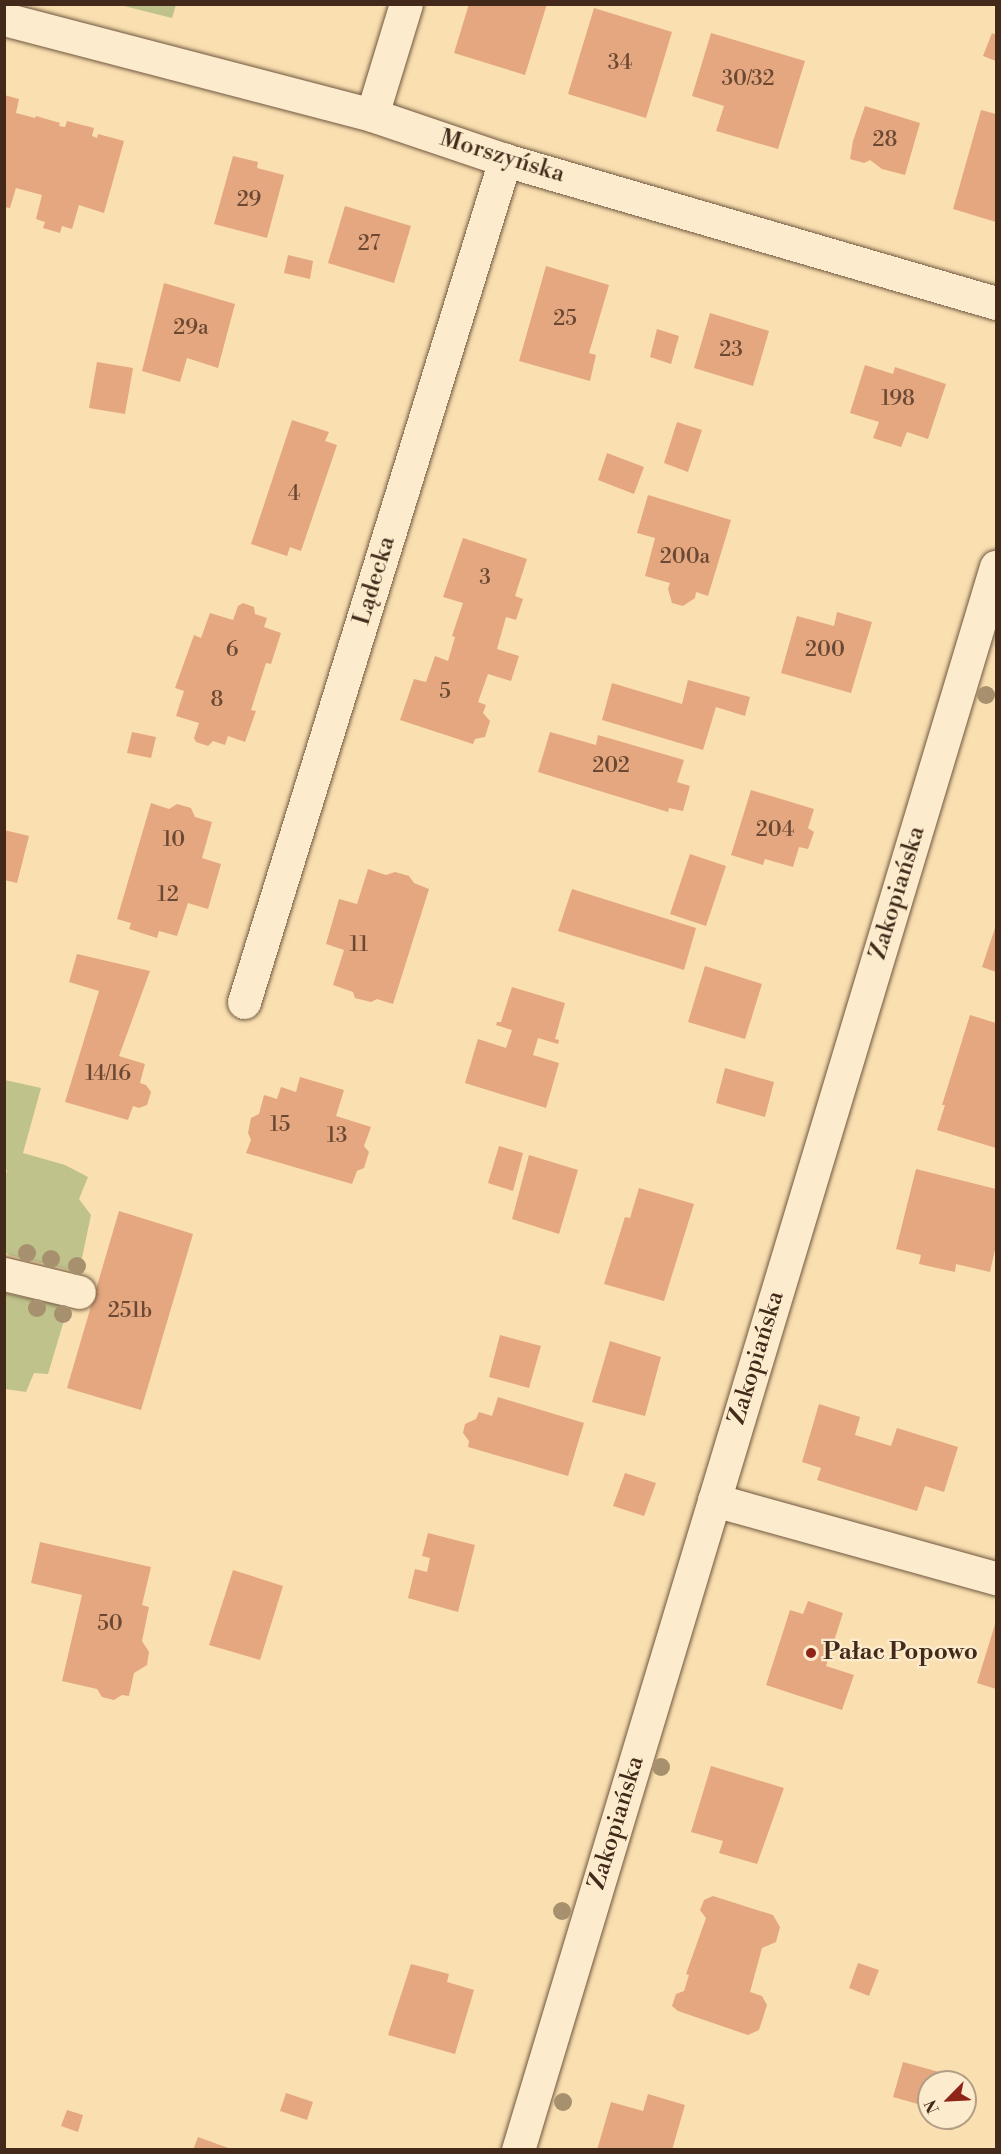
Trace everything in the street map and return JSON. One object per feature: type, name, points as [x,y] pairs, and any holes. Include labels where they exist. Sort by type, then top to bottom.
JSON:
[{"type":"street","points":[[372,115],[406,4]]},
{"type":"street","name":"Morszyńska","points":[[4,19],[372,115],[505,160],[996,303]]},
{"type":"street","name":"Lądecka","points":[[244,1002],[505,160]]},
{"type":"street","name":"Zakopiańska","points":[[518,2150],[996,567]]},
{"type":"street","points":[[4,1274],[79,1292]]},
{"type":"street","points":[[714,1500],[996,1578]]},
{"type":"green space","points":[[120,5],[176,5],[172,18]]},
{"type":"green space","points":[[5,1080],[41,1088],[23,1153],[65,1165],[88,1177],[79,1199],[91,1215],[79,1272],[9,1255],[5,1252],[4,1183],[7,1170],[4,1169]]},
{"type":"green space","points":[[5,1293],[68,1307],[48,1374],[34,1373],[26,1392],[5,1389]]},
{"type":"building","points":[[469,4],[547,4],[525,75],[454,53]]},
{"type":"building","points":[[594,8],[672,32],[646,118],[568,94]]},
{"type":"building","points":[[711,33],[805,61],[778,149],[716,131],[724,106],[692,96]]},
{"type":"building","points":[[992,33],[996,35],[996,61],[983,56]]},
{"type":"building","points":[[4,95],[19,99],[16,113],[60,123],[59,126],[65,127],[67,121],[94,128],[92,136],[97,138],[98,134],[124,141],[104,213],[79,205],[72,229],[62,226],[60,233],[43,228],[45,222],[36,219],[42,195],[16,188],[10,208],[4,207]]},
{"type":"building","points":[[865,106],[920,123],[905,175],[882,169],[870,160],[864,163],[850,159],[853,141]]},
{"type":"building","points":[[981,110],[996,114],[996,222],[953,209]]},
{"type":"building","points":[[233,156],[258,162],[257,168],[284,175],[267,238],[214,224]]},
{"type":"building","points":[[345,206],[411,226],[394,283],[328,263]]},
{"type":"building","points":[[288,255],[313,261],[310,279],[284,273]]},
{"type":"building","points":[[546,266],[609,285],[589,353],[596,355],[590,381],[519,361]]},
{"type":"building","points":[[164,283],[235,304],[218,368],[187,358],[180,382],[142,371]]},
{"type":"building","points":[[710,313],[769,331],[753,386],[694,368]]},
{"type":"building","points":[[657,329],[679,336],[671,364],[650,357]]},
{"type":"building","points":[[97,362],[133,368],[125,414],[89,408]]},
{"type":"building","points":[[865,365],[893,374],[895,367],[946,384],[928,439],[907,432],[901,447],[873,438],[879,422],[850,413]]},
{"type":"building","points":[[292,420],[329,432],[325,441],[337,445],[301,551],[290,547],[287,556],[251,544]]},
{"type":"building","points":[[677,422],[702,430],[688,472],[664,463]]},
{"type":"building","points":[[607,453],[644,467],[634,494],[598,480]]},
{"type":"building","points":[[648,495],[731,520],[708,596],[696,592],[695,598],[683,606],[672,603],[668,589],[670,583],[645,576],[655,538],[637,533]]},
{"type":"building","points":[[463,538],[527,559],[515,596],[523,599],[516,620],[506,617],[497,649],[519,656],[511,681],[488,674],[478,702],[486,705],[483,713],[490,721],[485,737],[475,739],[473,744],[400,720],[414,679],[426,682],[435,656],[448,661],[455,637],[452,636],[463,603],[443,597]]},
{"type":"building","points":[[243,603],[254,607],[255,614],[267,618],[264,627],[281,633],[271,664],[266,663],[251,710],[256,711],[245,742],[228,736],[225,745],[213,741],[208,746],[196,742],[194,738],[199,723],[176,716],[184,691],[175,688],[194,635],[201,638],[210,613],[233,620],[238,606]]},
{"type":"building","points":[[837,612],[872,622],[851,693],[781,673],[797,616],[834,626]]},
{"type":"building","points":[[688,680],[750,697],[745,716],[716,707],[703,750],[602,720],[612,683],[682,704]]},
{"type":"building","points":[[132,732],[156,737],[151,758],[127,753]]},
{"type":"building","points":[[550,732],[596,745],[598,735],[684,760],[677,782],[690,786],[683,811],[669,808],[668,812],[538,772]]},
{"type":"building","points":[[751,790],[814,809],[808,828],[814,832],[808,849],[799,847],[793,867],[765,859],[763,865],[731,855]]},
{"type":"building","points":[[151,803],[169,809],[177,804],[191,808],[195,817],[212,822],[202,858],[221,864],[208,909],[188,903],[177,936],[159,931],[157,938],[129,929],[131,923],[117,919]]},
{"type":"building","points":[[4,830],[29,836],[17,883],[4,880]]},
{"type":"building","points":[[690,854],[726,866],[706,926],[670,914]]},
{"type":"building","points":[[368,869],[386,875],[395,872],[409,876],[414,883],[429,889],[393,1004],[377,999],[371,1002],[355,998],[353,992],[333,985],[344,950],[326,944],[339,899],[357,904]]},
{"type":"building","points":[[572,889],[696,928],[684,970],[558,931]]},
{"type":"building","points":[[996,925],[996,972],[982,967]]},
{"type":"building","points":[[77,954],[150,971],[119,1056],[145,1064],[140,1083],[146,1085],[151,1092],[147,1105],[139,1108],[133,1106],[128,1120],[65,1102],[99,991],[69,982]]},
{"type":"building","points":[[705,966],[762,984],[745,1039],[688,1022]]},
{"type":"building","points":[[512,987],[565,1003],[555,1039],[559,1040],[558,1044],[538,1038],[533,1055],[559,1063],[546,1108],[465,1083],[478,1039],[506,1048],[512,1030],[496,1025],[497,1022],[501,1022]]},
{"type":"building","points":[[970,1015],[996,1023],[996,1148],[937,1130],[945,1105],[942,1105]]},
{"type":"building","points":[[725,1068],[774,1082],[765,1117],[716,1103]]},
{"type":"building","points":[[300,1077],[344,1090],[336,1116],[371,1127],[364,1146],[369,1152],[364,1168],[357,1171],[352,1184],[246,1153],[251,1140],[248,1133],[251,1118],[259,1114],[264,1095],[277,1099],[281,1087],[296,1092]]},
{"type":"building","points":[[499,1146],[523,1153],[513,1191],[488,1183]]},
{"type":"building","points":[[529,1155],[578,1170],[559,1234],[512,1219]]},
{"type":"building","points":[[916,1169],[996,1189],[996,1245],[990,1272],[956,1264],[955,1272],[919,1264],[921,1255],[896,1249]]},
{"type":"building","points":[[639,1188],[694,1204],[664,1301],[604,1284],[625,1217],[630,1218]]},
{"type":"building","points":[[119,1211],[193,1234],[141,1410],[67,1388]]},
{"type":"building","points":[[500,1335],[541,1346],[529,1388],[489,1377]]},
{"type":"building","points":[[610,1341],[661,1357],[645,1416],[592,1402]]},
{"type":"building","points":[[498,1397],[584,1423],[568,1476],[468,1447],[469,1441],[463,1433],[465,1424],[476,1419],[479,1412],[492,1416]]},
{"type":"building","points":[[819,1404],[860,1417],[855,1435],[891,1446],[897,1428],[958,1447],[944,1492],[925,1486],[917,1511],[817,1480],[821,1468],[802,1462]]},
{"type":"building","points":[[625,1473],[656,1483],[644,1516],[613,1506]]},
{"type":"building","points":[[428,1533],[475,1545],[458,1612],[408,1598],[415,1569],[427,1572],[430,1558],[422,1556]]},
{"type":"building","points":[[40,1542],[151,1567],[142,1605],[149,1607],[142,1641],[149,1652],[147,1665],[134,1673],[129,1696],[122,1695],[114,1700],[102,1697],[97,1689],[62,1681],[82,1595],[31,1583]]},
{"type":"building","points":[[233,1570],[283,1586],[260,1660],[209,1645]]},
{"type":"building","points":[[808,1601],[843,1613],[826,1666],[854,1675],[842,1710],[766,1685],[790,1610],[803,1614]]},
{"type":"building","points":[[996,1621],[996,1689],[977,1683]]},
{"type":"building","points":[[711,1766],[784,1788],[757,1864],[719,1853],[723,1841],[691,1832]]},
{"type":"building","points":[[713,1896],[773,1915],[780,1927],[776,1942],[762,1948],[750,1992],[762,1996],[767,2005],[759,2030],[748,2035],[678,2011],[672,2006],[676,1994],[684,1991],[689,1975],[686,1974],[706,1918],[700,1910],[704,1900]]},
{"type":"building","points":[[858,1963],[879,1970],[869,1996],[849,1988]]},
{"type":"building","points":[[411,1964],[449,1974],[447,1982],[474,1990],[455,2054],[388,2035]]},
{"type":"building","points":[[903,2062],[932,2070],[917,2070],[917,2104],[893,2097]]},
{"type":"building","points":[[286,2093],[313,2102],[307,2120],[280,2111]]},
{"type":"building","points":[[648,2094],[685,2105],[672,2150],[597,2150],[611,2102],[643,2111]]},
{"type":"building","points":[[67,2110],[83,2115],[78,2132],[61,2126]]},
{"type":"building","points":[[198,2137],[231,2149],[231,2150],[193,2150]]},
{"type":"place","name":"Pałac Popowo","points":[[811,1653]]}]
